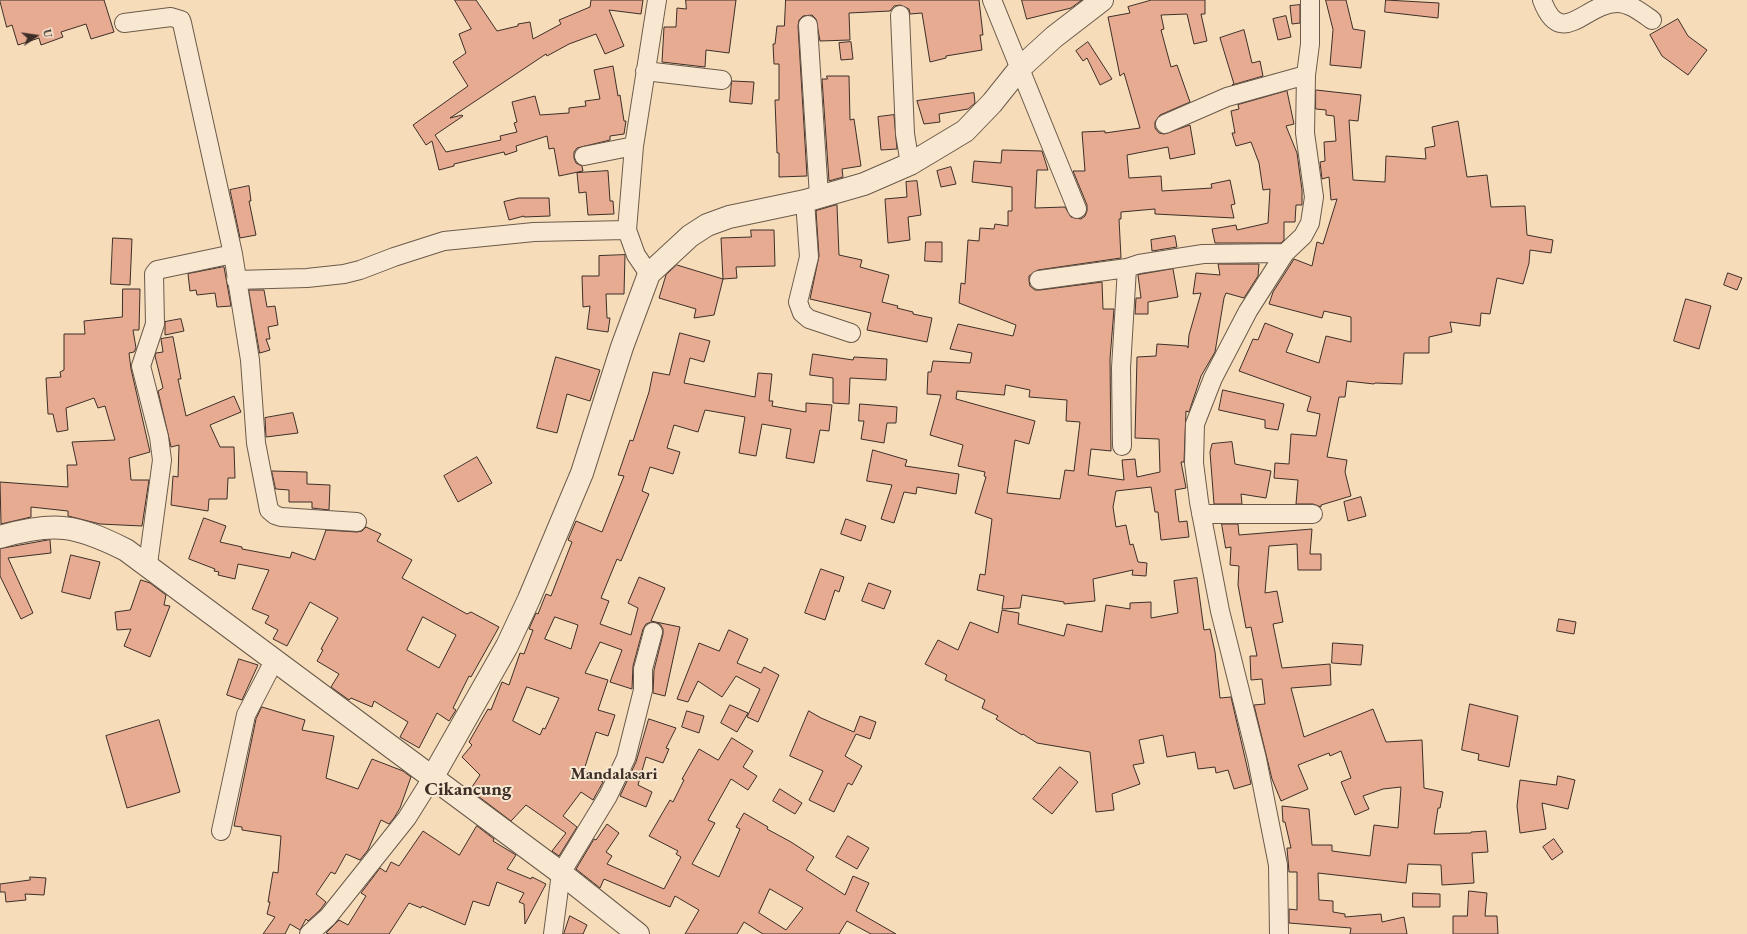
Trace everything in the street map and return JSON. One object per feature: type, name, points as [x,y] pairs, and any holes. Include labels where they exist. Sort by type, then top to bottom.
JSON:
[{"type":"street","points":[[649,274],[636,255],[628,230],[634,146],[657,0]]},
{"type":"street","points":[[992,0],[1068,192],[1077,209]]},
{"type":"street","points":[[309,934],[328,917],[397,830],[432,778],[507,646],[529,599],[582,473],[622,347],[649,274],[690,236],[707,225],[729,217],[812,199],[864,184],[910,164],[964,131],[992,103],[1020,68],[1054,37],[1102,0]]},
{"type":"street","points":[[1279,934],[1278,865],[1257,759],[1220,611],[1201,514],[1194,463],[1195,424],[1211,383],[1248,311],[1285,253],[1303,236],[1310,223],[1314,198],[1306,133],[1306,75],[1310,44],[1310,0]]},
{"type":"street","points":[[1542,0],[1547,12],[1557,23],[1572,22],[1607,4],[1617,3],[1629,5],[1652,20]]},
{"type":"street","points":[[900,15],[906,134],[910,164]]},
{"type":"street","points":[[124,23],[171,17],[181,20],[233,254],[250,360],[256,443],[269,510],[275,515],[281,517],[357,522]]},
{"type":"street","points":[[808,25],[812,199],[809,256],[798,302],[802,313],[809,319],[851,333]]},
{"type":"street","points":[[645,71],[722,80]]},
{"type":"street","points":[[1165,124],[1227,97],[1306,75]]},
{"type":"street","points":[[584,156],[634,146]]},
{"type":"street","points":[[236,280],[307,278],[344,274],[360,270],[444,241],[534,232],[628,230]]},
{"type":"street","points":[[1038,280],[1127,268],[1139,264],[1203,254],[1285,253]]},
{"type":"street","points":[[148,564],[162,460],[159,437],[141,366],[154,324],[154,274],[157,270],[233,254]]},
{"type":"street","points":[[1122,446],[1122,368],[1127,268]]},
{"type":"street","points":[[1201,514],[1313,514]]},
{"type":"street","points":[[0,537],[31,528],[52,526],[78,530],[101,537],[126,550],[148,564],[274,661],[562,873],[638,934]]},
{"type":"street","points":[[554,934],[562,873],[608,796],[626,758],[643,690],[643,670],[653,632]]},
{"type":"street","points":[[221,831],[246,716],[274,661]]},
{"type":"building","points":[[0,0],[104,0],[114,32],[91,39],[86,24],[61,32],[63,37],[41,45],[39,38],[18,45],[12,25],[7,27]]},
{"type":"building","points":[[455,0],[476,0],[497,31],[518,26],[518,24],[530,22],[533,39],[561,24],[559,20],[590,7],[591,0],[643,0],[641,14],[609,10],[624,46],[605,54],[596,34],[569,44],[547,56],[546,54],[450,118],[463,116],[435,135],[446,152],[501,140],[500,136],[517,132],[514,123],[517,122],[512,102],[535,96],[540,115],[569,113],[569,108],[586,106],[585,101],[600,99],[594,70],[613,66],[618,96],[620,95],[624,121],[626,121],[624,134],[610,136],[610,140],[577,148],[574,152],[574,158],[576,163],[582,166],[583,171],[559,176],[554,148],[549,149],[547,136],[516,146],[517,151],[505,155],[504,152],[454,164],[454,166],[439,170],[432,141],[426,145],[413,125],[468,86],[453,62],[466,53],[459,34],[471,29]]},
{"type":"building","points":[[686,0],[736,0],[729,53],[706,50],[705,67],[662,62],[664,27],[676,27],[677,8],[686,9]]},
{"type":"building","points":[[786,0],[979,0],[983,35],[980,35],[982,50],[946,56],[946,58],[930,62],[922,13],[910,14],[909,9],[900,5],[894,6],[890,11],[849,13],[850,40],[820,41],[816,19],[812,15],[803,16],[799,20],[798,26],[807,176],[779,177],[779,153],[777,153],[775,100],[779,100],[779,64],[774,64],[773,44],[775,44],[777,26],[784,26]]},
{"type":"building","points":[[1022,0],[1082,0],[1071,8],[1027,19]]},
{"type":"building","points":[[1152,0],[1205,0],[1205,14],[1201,14],[1207,41],[1194,44],[1187,14],[1161,15],[1164,29],[1161,30],[1171,67],[1177,65],[1190,102],[1160,115],[1155,122],[1155,128],[1159,133],[1164,134],[1190,125],[1195,154],[1170,159],[1168,147],[1127,155],[1129,178],[1161,176],[1162,191],[1212,188],[1211,184],[1230,180],[1235,204],[1231,205],[1234,218],[1155,214],[1155,209],[1121,212],[1121,219],[1119,219],[1121,258],[1038,270],[1029,276],[1030,286],[1035,290],[1102,282],[1103,309],[1114,309],[1110,359],[1111,451],[1091,449],[1088,475],[1124,480],[1122,460],[1135,459],[1137,477],[1160,472],[1159,439],[1135,438],[1137,357],[1156,356],[1157,344],[1187,346],[1188,348],[1189,335],[1201,293],[1193,294],[1196,273],[1220,275],[1218,264],[1259,264],[1258,276],[1244,298],[1226,293],[1215,352],[1201,376],[1189,412],[1186,411],[1184,462],[1181,462],[1186,488],[1175,490],[1179,522],[1187,521],[1189,537],[1161,540],[1158,512],[1155,512],[1151,487],[1116,491],[1113,507],[1116,527],[1126,525],[1130,545],[1133,544],[1138,562],[1147,563],[1146,576],[1132,575],[1133,570],[1093,579],[1095,601],[1064,604],[1064,602],[1022,595],[1020,608],[1002,609],[1004,596],[977,590],[980,574],[985,575],[992,519],[975,513],[986,477],[984,476],[985,472],[958,466],[963,445],[930,435],[941,395],[927,394],[928,372],[931,372],[933,361],[970,363],[972,353],[950,349],[958,324],[1013,336],[1016,325],[959,303],[961,283],[965,284],[968,240],[979,241],[980,228],[994,229],[995,224],[1008,226],[1008,211],[1012,211],[1012,187],[972,182],[974,161],[1001,163],[1002,150],[1042,151],[1048,170],[1037,170],[1035,208],[1065,207],[1071,217],[1081,219],[1085,216],[1087,205],[1073,171],[1085,171],[1082,132],[1105,131],[1105,133],[1140,128],[1124,73],[1120,76],[1108,17],[1130,13],[1128,7]],"holes":[[[1006,385],[1030,390],[1029,397],[1067,400],[1066,421],[1080,422],[1074,471],[1065,470],[1060,499],[1007,493],[1015,440],[1029,444],[1035,421],[956,399],[957,391],[1004,395]]]},
{"type":"building","points":[[1326,0],[1346,0],[1353,29],[1365,31],[1361,68],[1330,65],[1333,30]]},
{"type":"building","points":[[1386,0],[1439,3],[1438,18],[1385,12]]},
{"type":"building","points":[[1300,5],[1300,23],[1292,24],[1290,6]]},
{"type":"building","points":[[1286,16],[1291,37],[1278,40],[1273,19]]},
{"type":"building","points":[[1678,19],[1688,36],[1707,50],[1688,75],[1662,56],[1650,35]]},
{"type":"building","points":[[1244,30],[1252,63],[1260,61],[1263,76],[1232,85],[1234,84],[1220,38]]},
{"type":"building","points":[[851,42],[853,59],[841,60],[839,43]]},
{"type":"building","points":[[1088,42],[1112,79],[1100,85],[1087,58],[1083,61],[1076,51]]},
{"type":"building","points":[[827,76],[849,76],[850,120],[854,119],[861,166],[842,169],[843,177],[829,181],[822,79],[827,79]]},
{"type":"building","points":[[732,81],[754,82],[752,104],[730,102]]},
{"type":"building","points":[[1316,90],[1361,95],[1358,121],[1349,120],[1353,180],[1385,182],[1386,156],[1426,159],[1425,148],[1435,146],[1432,127],[1458,121],[1467,177],[1487,175],[1491,207],[1525,206],[1527,235],[1553,240],[1551,253],[1530,250],[1529,263],[1523,284],[1497,278],[1490,314],[1481,313],[1480,326],[1450,322],[1452,332],[1429,337],[1429,353],[1404,353],[1402,384],[1374,384],[1347,381],[1345,397],[1339,397],[1327,457],[1347,460],[1345,472],[1351,496],[1321,505],[1321,507],[1313,504],[1296,504],[1298,480],[1274,478],[1275,463],[1289,464],[1291,434],[1316,436],[1320,414],[1307,411],[1311,397],[1239,371],[1253,339],[1258,340],[1265,323],[1293,334],[1286,352],[1319,363],[1326,336],[1351,342],[1351,317],[1324,311],[1322,318],[1269,304],[1273,292],[1294,259],[1312,266],[1317,242],[1323,244],[1337,199],[1331,200],[1329,177],[1322,179],[1320,162],[1325,161],[1324,142],[1336,141],[1334,116],[1326,115],[1326,110],[1316,109]]},
{"type":"building","points":[[1287,91],[1294,124],[1286,126],[1297,153],[1302,190],[1302,205],[1296,205],[1295,222],[1284,222],[1284,240],[1281,243],[1215,243],[1212,229],[1236,225],[1237,230],[1268,223],[1270,189],[1263,190],[1259,163],[1251,142],[1236,146],[1232,133],[1235,133],[1231,111],[1239,109],[1238,105]]},
{"type":"building","points":[[974,93],[975,103],[968,109],[939,114],[940,122],[924,124],[917,101]]},
{"type":"building","points":[[894,115],[897,149],[881,150],[878,117]]},
{"type":"building","points":[[951,167],[956,184],[941,187],[937,171]]},
{"type":"building","points":[[608,171],[610,201],[613,201],[614,214],[588,215],[586,192],[579,193],[577,173]]},
{"type":"building","points":[[917,181],[921,215],[908,217],[910,240],[888,243],[885,199],[907,197],[906,182]]},
{"type":"building","points":[[249,186],[251,201],[249,201],[256,235],[240,238],[230,190]]},
{"type":"building","points":[[519,198],[549,198],[550,216],[524,216],[509,220],[504,202]]},
{"type":"building","points":[[837,205],[839,255],[862,260],[860,267],[889,275],[882,302],[898,306],[897,308],[913,312],[913,314],[932,318],[927,342],[867,330],[871,313],[810,299],[819,256],[816,211]]},
{"type":"building","points":[[751,230],[774,230],[775,266],[736,267],[737,278],[723,279],[721,238],[751,237]]},
{"type":"building","points":[[1175,236],[1177,247],[1152,251],[1151,240]]},
{"type":"building","points":[[113,238],[132,239],[130,285],[111,284]]},
{"type":"building","points":[[926,242],[942,242],[942,262],[925,261]]},
{"type":"building","points":[[625,255],[624,294],[606,294],[607,318],[610,318],[608,332],[587,329],[590,306],[583,307],[582,276],[599,276],[599,256]]},
{"type":"building","points":[[677,265],[723,279],[714,315],[694,318],[696,309],[659,298],[666,275]]},
{"type":"building","points":[[224,267],[231,306],[217,307],[215,293],[197,295],[196,290],[190,291],[188,274]]},
{"type":"building","points":[[1173,269],[1178,297],[1148,302],[1148,314],[1135,314],[1136,298],[1141,298],[1138,275]]},
{"type":"building","points":[[1728,273],[1742,278],[1737,290],[1724,285]]},
{"type":"building","points":[[123,289],[140,289],[139,330],[133,330],[136,348],[134,352],[129,353],[131,369],[150,452],[129,458],[131,480],[149,480],[142,526],[100,524],[68,516],[68,511],[31,507],[31,517],[1,524],[0,482],[68,487],[67,465],[77,465],[72,442],[115,440],[105,406],[98,408],[94,398],[66,408],[68,430],[57,432],[53,414],[48,414],[46,378],[61,377],[60,372],[64,370],[64,334],[85,334],[84,321],[122,317]]},
{"type":"building","points":[[249,290],[264,290],[267,307],[275,306],[278,325],[268,327],[270,339],[266,339],[270,350],[260,353]]},
{"type":"building","points":[[1686,299],[1711,306],[1699,349],[1674,341]]},
{"type":"building","points":[[181,319],[184,331],[165,335],[165,322]]},
{"type":"building","points":[[680,333],[710,341],[704,362],[690,358],[684,383],[755,397],[758,373],[772,374],[769,401],[773,401],[772,406],[806,412],[806,403],[832,405],[829,431],[820,430],[814,463],[786,458],[791,429],[762,424],[756,456],[739,453],[745,417],[705,410],[698,432],[674,425],[667,448],[680,452],[673,474],[650,467],[642,491],[649,494],[621,561],[617,559],[601,598],[609,601],[600,624],[631,635],[638,608],[628,603],[639,577],[665,588],[651,621],[680,627],[665,696],[653,693],[654,670],[663,634],[663,629],[660,624],[651,622],[646,624],[643,629],[633,666],[632,689],[610,682],[622,650],[600,642],[585,673],[608,680],[598,710],[615,715],[608,736],[596,732],[584,770],[603,782],[593,800],[581,792],[563,816],[577,827],[559,856],[552,851],[566,833],[526,805],[511,821],[470,790],[480,775],[462,757],[472,745],[469,742],[488,709],[491,710],[502,682],[509,685],[520,653],[524,654],[533,630],[529,629],[536,613],[538,614],[546,594],[551,596],[572,542],[568,540],[576,521],[602,532],[624,476],[618,475],[630,440],[633,441],[649,392],[653,372],[669,375]],"holes":[[[555,617],[578,625],[571,649],[545,639]],[[527,687],[559,698],[545,729],[543,728],[540,735],[513,721]]]},
{"type":"building","points":[[173,337],[181,379],[178,379],[186,416],[234,396],[241,412],[210,425],[220,447],[234,447],[235,478],[228,478],[227,499],[209,499],[208,511],[171,505],[173,476],[178,477],[179,445],[171,447],[158,391],[163,388],[155,356],[156,353],[163,352],[161,339]]},
{"type":"building","points":[[813,354],[853,360],[854,357],[887,359],[886,380],[850,378],[849,404],[833,403],[833,378],[810,375]]},
{"type":"building","points":[[556,357],[600,370],[590,401],[567,394],[557,433],[537,428]]},
{"type":"building","points":[[1223,390],[1284,404],[1278,430],[1265,428],[1265,420],[1219,410]]},
{"type":"building","points":[[860,404],[897,407],[896,423],[887,423],[884,443],[861,439],[864,421],[859,421]]},
{"type":"building","points":[[293,413],[298,433],[266,437],[265,418]]},
{"type":"building","points":[[1232,442],[1235,464],[1271,471],[1266,498],[1241,494],[1242,504],[1214,504],[1210,452],[1212,444]]},
{"type":"building","points":[[873,450],[907,460],[905,466],[959,474],[956,494],[917,487],[916,494],[904,492],[894,523],[881,519],[892,485],[867,481]]},
{"type":"building","points":[[477,457],[492,483],[458,502],[444,476]]},
{"type":"building","points":[[272,471],[307,472],[307,484],[330,485],[329,510],[312,508],[312,502],[289,502],[289,490],[276,489]]},
{"type":"building","points":[[1361,497],[1366,516],[1348,521],[1344,502]]},
{"type":"building","points":[[204,518],[226,526],[220,542],[242,547],[242,549],[290,558],[292,552],[315,560],[326,530],[357,532],[362,531],[366,527],[381,534],[377,541],[412,560],[402,578],[467,614],[471,612],[499,627],[471,677],[469,676],[453,708],[456,710],[449,721],[437,713],[419,748],[400,737],[408,722],[374,701],[372,707],[351,698],[349,700],[331,687],[339,674],[317,661],[323,650],[321,649],[338,618],[310,602],[287,646],[273,639],[278,630],[265,623],[269,616],[252,609],[269,570],[238,564],[235,579],[218,575],[219,572],[214,571],[215,569],[189,559]],"holes":[[[423,617],[456,635],[439,668],[407,650]]]},
{"type":"building","points":[[846,519],[866,526],[861,541],[841,534]]},
{"type":"building","points":[[1222,524],[1238,524],[1239,535],[1312,529],[1310,554],[1321,554],[1321,570],[1298,570],[1297,544],[1269,546],[1265,593],[1277,591],[1283,622],[1273,624],[1282,668],[1330,664],[1331,685],[1291,688],[1304,737],[1373,709],[1386,742],[1422,740],[1424,788],[1443,792],[1440,808],[1438,808],[1434,834],[1486,831],[1488,852],[1472,853],[1474,883],[1442,885],[1441,865],[1408,864],[1406,883],[1318,873],[1319,900],[1333,901],[1333,912],[1345,914],[1345,917],[1381,914],[1382,922],[1404,917],[1407,934],[1350,934],[1351,928],[1289,923],[1289,909],[1297,910],[1297,872],[1289,872],[1287,848],[1291,848],[1285,822],[1283,822],[1282,806],[1309,809],[1312,845],[1332,845],[1332,851],[1370,856],[1374,825],[1398,828],[1401,787],[1383,789],[1363,796],[1369,809],[1355,815],[1341,782],[1351,778],[1341,751],[1330,756],[1329,753],[1298,765],[1308,789],[1281,801],[1272,779],[1254,705],[1265,704],[1262,679],[1251,680],[1250,656],[1257,656],[1251,627],[1246,628],[1238,585],[1239,566],[1230,565],[1231,547],[1226,548]]},
{"type":"building","points":[[50,540],[51,553],[8,558],[33,613],[21,619],[0,576],[0,549]]},
{"type":"building","points":[[71,555],[100,562],[90,599],[62,592]]},
{"type":"building","points":[[821,569],[844,577],[839,592],[835,590],[825,620],[805,613]]},
{"type":"building","points":[[1197,578],[1204,630],[1210,629],[1215,652],[1220,698],[1231,697],[1251,784],[1234,789],[1228,770],[1216,773],[1215,767],[1198,769],[1195,752],[1167,757],[1163,735],[1139,740],[1144,763],[1133,765],[1140,784],[1112,794],[1114,810],[1096,812],[1090,752],[1037,743],[1023,734],[1022,735],[996,719],[998,716],[982,708],[985,700],[945,680],[947,675],[925,664],[938,640],[958,650],[970,622],[998,633],[1002,610],[1019,613],[1018,624],[1064,636],[1067,624],[1102,632],[1106,605],[1130,609],[1130,603],[1151,602],[1151,618],[1178,613],[1174,581]]},
{"type":"building","points":[[141,580],[150,583],[166,595],[164,605],[170,606],[150,657],[124,646],[131,629],[117,630],[115,612],[130,610]]},
{"type":"building","points":[[869,583],[891,591],[884,609],[862,601]]},
{"type":"building","points":[[1559,619],[1576,622],[1574,634],[1557,631]]},
{"type":"building","points":[[729,630],[748,639],[737,663],[761,673],[764,667],[779,675],[758,722],[747,717],[760,689],[736,676],[722,697],[698,681],[688,702],[677,699],[699,643],[719,651]]},
{"type":"building","points":[[1333,643],[1363,645],[1361,665],[1332,663]]},
{"type":"building","points":[[239,659],[258,665],[242,700],[227,695]]},
{"type":"building","points":[[1470,704],[1518,716],[1509,767],[1478,760],[1479,754],[1462,750]]},
{"type":"building","points":[[730,705],[748,713],[737,732],[721,723]]},
{"type":"building","points":[[262,707],[305,720],[302,730],[334,736],[326,778],[358,789],[372,759],[403,771],[411,777],[400,808],[394,818],[389,824],[381,820],[368,850],[360,860],[346,854],[335,874],[331,872],[316,894],[326,902],[320,910],[308,921],[306,919],[300,930],[290,924],[285,934],[263,934],[275,917],[267,914],[270,902],[268,902],[273,872],[278,873],[281,836],[242,830],[242,827],[234,826],[256,719]]},
{"type":"building","points":[[687,711],[704,716],[699,733],[682,727]]},
{"type":"building","points":[[809,711],[821,718],[854,732],[860,716],[876,722],[870,739],[856,734],[845,756],[862,766],[852,785],[848,783],[834,812],[809,800],[823,771],[790,756]]},
{"type":"building","points":[[649,719],[676,728],[666,748],[669,749],[663,763],[646,757],[638,785],[652,792],[646,807],[620,796],[636,762]]},
{"type":"building","points":[[159,720],[180,792],[127,808],[106,736]]},
{"type":"building","points":[[732,738],[753,751],[743,767],[757,776],[748,790],[731,779],[708,820],[715,823],[692,864],[719,877],[740,829],[736,827],[744,813],[768,827],[767,829],[814,857],[806,870],[845,895],[853,876],[869,883],[856,911],[896,934],[871,934],[847,921],[839,934],[763,934],[744,922],[737,934],[685,934],[699,910],[675,896],[670,907],[604,879],[600,888],[576,869],[594,839],[596,840],[607,824],[619,833],[606,852],[612,856],[607,864],[664,889],[681,857],[676,854],[678,851],[649,836],[670,800],[673,802],[684,780],[682,779],[699,749],[718,760]],"holes":[[[770,889],[803,908],[786,930],[759,913]]]},
{"type":"building","points":[[1060,767],[1078,782],[1052,814],[1033,799]]},
{"type":"building","points":[[1558,776],[1575,780],[1568,809],[1542,803],[1546,829],[1520,833],[1517,806],[1520,780],[1556,785]]},
{"type":"building","points":[[780,789],[802,803],[795,814],[773,801]]},
{"type":"building","points":[[477,826],[494,839],[493,841],[516,855],[507,869],[531,879],[532,877],[546,884],[525,924],[524,904],[519,902],[524,893],[497,882],[489,906],[473,901],[465,925],[422,906],[421,908],[409,903],[389,934],[326,933],[339,920],[348,925],[366,896],[361,893],[380,868],[386,872],[391,862],[399,866],[423,831],[459,855]]},
{"type":"building","points":[[848,836],[869,848],[857,869],[836,857]]},
{"type":"building","points":[[1554,839],[1563,852],[1552,860],[1543,847]]},
{"type":"building","points":[[30,877],[46,878],[44,895],[25,894],[26,900],[6,902],[5,892],[0,892],[0,884],[30,880]]},
{"type":"building","points":[[1469,891],[1487,893],[1485,916],[1497,916],[1498,934],[1453,934],[1453,916],[1467,916]]},
{"type":"building","points":[[1413,893],[1440,894],[1440,907],[1413,907]]},
{"type":"building","points":[[570,916],[587,925],[583,934],[564,934]]},
{"type":"district","name":"Mandalasari","points":[[614,774]]},
{"type":"district","name":"Cikancung","points":[[468,790]]}]
